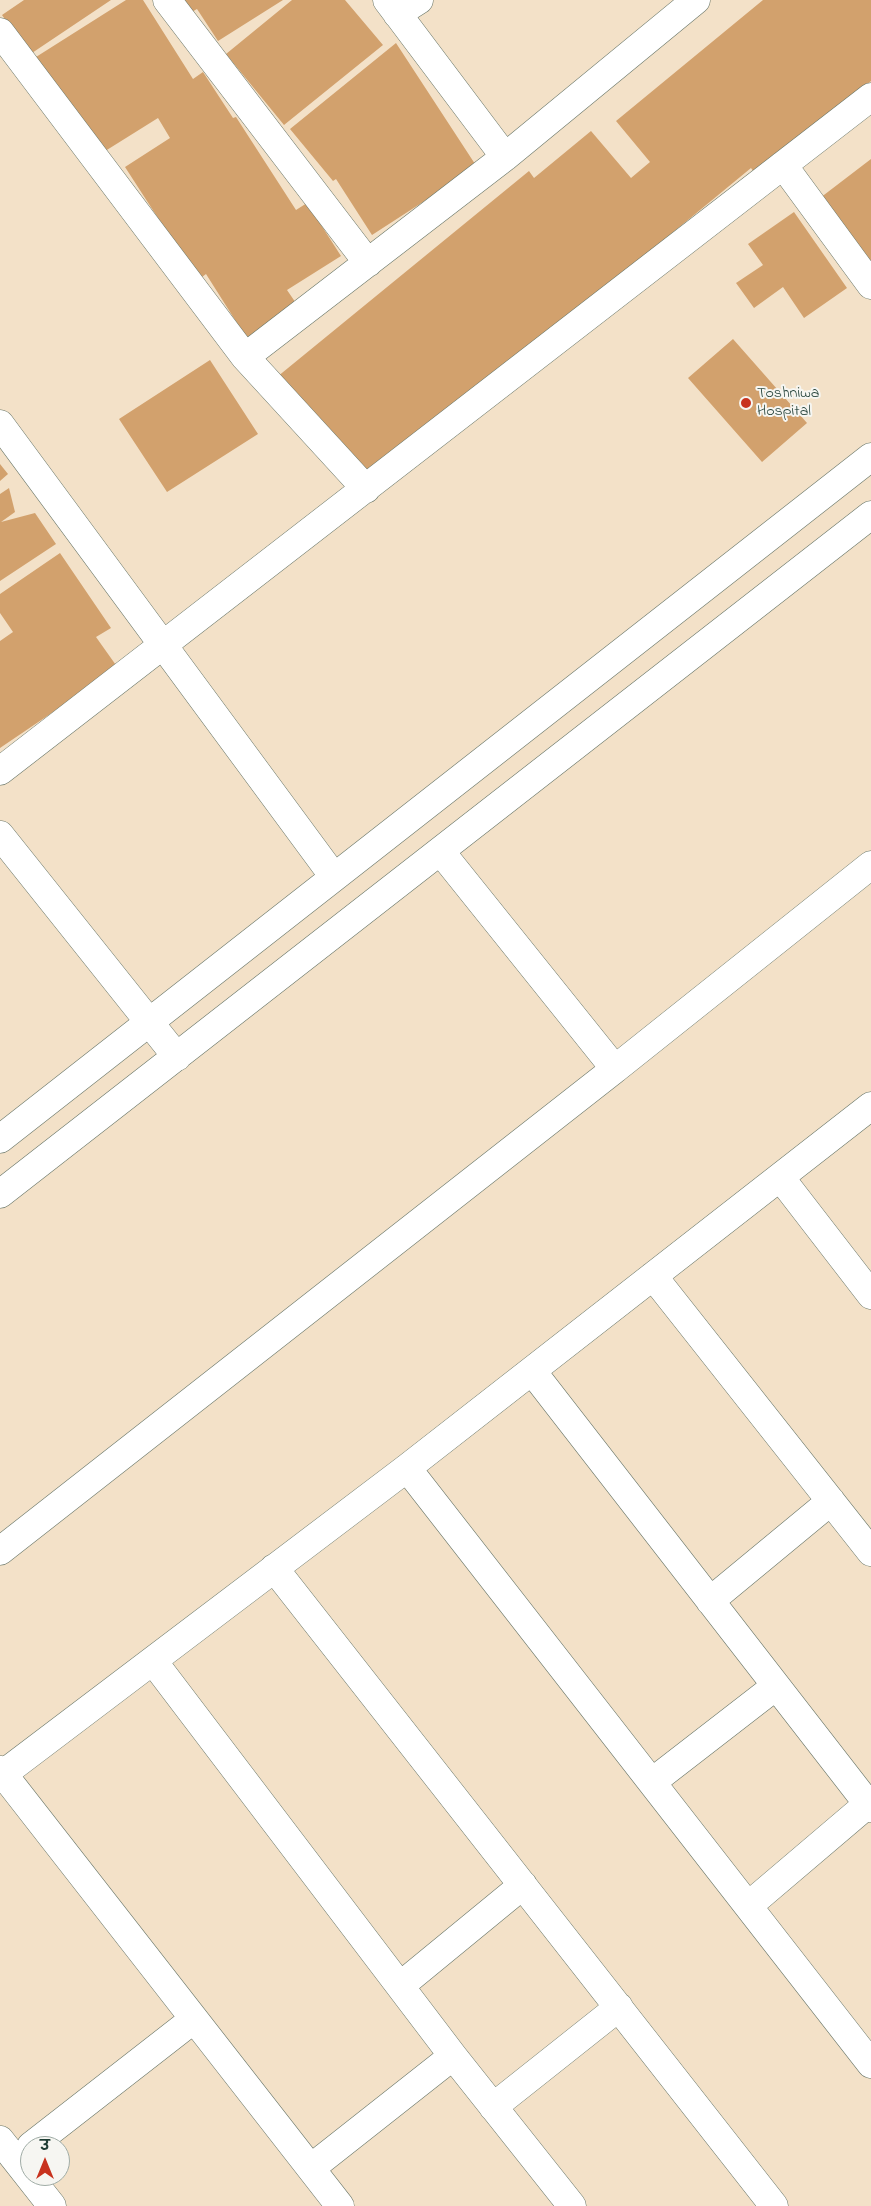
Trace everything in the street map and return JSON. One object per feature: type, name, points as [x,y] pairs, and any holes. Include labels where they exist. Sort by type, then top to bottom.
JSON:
[{"type":"street","points":[[167,0],[368,263]]},
{"type":"street","points":[[246,357],[504,157],[696,0]]},
{"type":"street","points":[[401,5],[504,157]]},
{"type":"street","points":[[0,32],[246,357],[366,489]]},
{"type":"street","points":[[0,771],[164,646],[871,97]]},
{"type":"street","points":[[782,166],[871,285]]},
{"type":"street","points":[[0,424],[334,877]]},
{"type":"street","points":[[0,1139],[871,457]]},
{"type":"street","points":[[0,1194],[871,515]]},
{"type":"street","points":[[0,835],[177,1057]]},
{"type":"street","points":[[441,852],[615,1069]]},
{"type":"street","points":[[0,1551],[615,1069],[871,865]]},
{"type":"street","points":[[340,2206],[2,1772],[407,1468],[871,1106]]},
{"type":"street","points":[[780,1177],[871,1295]]},
{"type":"street","points":[[653,1276],[871,1552]]},
{"type":"street","points":[[532,1371],[869,1806],[748,1906]]},
{"type":"street","points":[[407,1468],[871,2064]]},
{"type":"street","points":[[710,1601],[831,1501]]},
{"type":"street","points":[[274,1568],[774,2206]]},
{"type":"street","points":[[153,1660],[452,2056],[572,2206]]},
{"type":"street","points":[[652,1782],[776,1686]]},
{"type":"street","points":[[400,1986],[523,1885]]},
{"type":"street","points":[[494,2107],[619,2007]]},
{"type":"street","points":[[52,2206],[15,2152],[194,2019]]},
{"type":"street","points":[[311,2168],[452,2056]]},
{"type":"building","points":[[24,0],[111,0],[29,55],[2,15]]},
{"type":"building","points":[[126,0],[143,0],[193,79],[203,72],[233,118],[236,117],[296,210],[307,203],[341,256],[287,290],[300,309],[249,342],[206,274],[198,280],[125,167],[170,138],[158,118],[102,153],[80,125],[36,57]]},
{"type":"building","points":[[182,0],[283,0],[218,41],[197,9],[190,13]]},
{"type":"building","points":[[292,0],[345,0],[383,45],[284,125],[226,54]]},
{"type":"building","points":[[763,0],[871,0],[871,81],[756,175],[751,168],[364,487],[277,377],[529,171],[534,178],[591,131],[631,178],[650,162],[616,121]]},
{"type":"building","points":[[396,43],[477,167],[372,235],[336,179],[333,181],[290,129]]},
{"type":"building","points":[[871,159],[871,265],[820,198]]},
{"type":"building","points":[[794,212],[847,288],[804,318],[783,287],[754,308],[736,283],[763,265],[748,244]]},
{"type":"building","points":[[733,339],[807,423],[762,462],[688,378]]},
{"type":"building","points":[[210,360],[258,434],[167,492],[119,419]]},
{"type":"building","points":[[0,464],[8,474],[0,481]]},
{"type":"building","points":[[9,488],[15,512],[1,522],[35,513],[56,544],[0,581],[0,494]]},
{"type":"building","points":[[60,553],[111,628],[96,637],[118,668],[0,748],[0,641],[13,632],[0,613],[0,594]]},
{"type":"place","name":"Toshniwa Hospital","points":[[746,403]]}]
